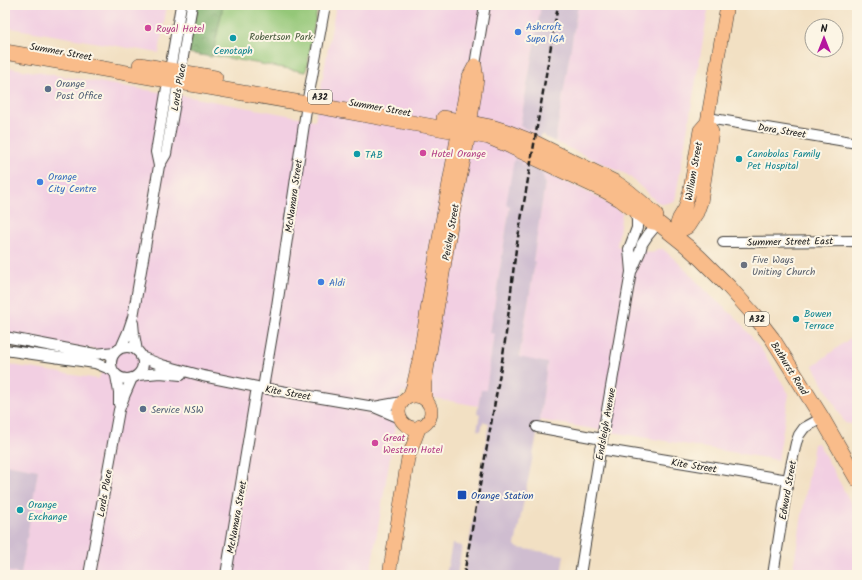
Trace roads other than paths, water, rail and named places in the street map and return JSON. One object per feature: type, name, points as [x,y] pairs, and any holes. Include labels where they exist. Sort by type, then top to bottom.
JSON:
[{"type":"highway","name":"Summer Street","points":[[5,42],[174,76],[464,127],[492,127],[520,136],[616,183],[629,192],[654,214],[658,223]]},
{"type":"highway","name":"Summer Street","points":[[5,52],[174,76]]},
{"type":"highway","name":"Summer Street","points":[[464,127],[506,144],[606,191],[620,199],[649,221],[658,223],[673,235]]},
{"type":"highway","name":"Bathurst Road","points":[[673,235],[701,259],[729,287],[764,327],[822,418],[857,479]]},
{"type":"main road","name":"William Street","points":[[673,235],[679,218],[686,208],[700,130],[707,120],[727,5]]},
{"type":"main road","name":"Peisley Street","points":[[425,400],[425,382],[453,213],[464,127],[468,78],[475,65]]},
{"type":"main road","name":"Peisley Street","points":[[406,400],[413,386],[419,360],[436,255],[464,127]]},
{"type":"main road","points":[[403,421],[410,427],[415,428],[425,424],[430,415],[430,409],[425,400],[417,397],[406,400],[399,410],[403,421],[408,458]]},
{"type":"main road","points":[[389,575],[408,458],[420,426]]},
{"type":"street","name":"Lords Place","points":[[174,76],[181,5]]},
{"type":"street","name":"Lords Place","points":[[118,350],[128,332],[133,318],[159,166],[156,152],[192,5]]},
{"type":"street","name":"McNamara Street","points":[[226,575],[260,387],[277,306],[308,99],[325,5]]},
{"type":"street","name":"Peisley Street","points":[[475,65],[485,5]]},
{"type":"street","name":"Dora Street","points":[[707,120],[857,143]]},
{"type":"street","name":"Endsleigh Avenue","points":[[631,272],[629,249],[637,228],[637,220],[634,210]]},
{"type":"street","name":"Endsleigh Avenue","points":[[580,575],[631,272],[642,244],[658,223]]},
{"type":"street","name":"Summer Street East","points":[[723,242],[857,241]]},
{"type":"street","name":"Lords Place","points":[[133,318],[134,334],[139,354]]},
{"type":"street","points":[[5,337],[95,354],[129,347],[139,354],[142,366],[141,371],[135,376],[127,379],[121,379],[114,373],[95,363],[5,350]]},
{"type":"street","points":[[114,373],[110,365],[112,356],[118,350]]},
{"type":"street","name":"Kite Street","points":[[139,354],[162,365],[203,376],[374,407],[403,421]]},
{"type":"street","name":"Lords Place","points":[[114,373],[119,392],[119,410]]},
{"type":"street","name":"Kite Street","points":[[135,376],[160,373],[203,376]]},
{"type":"street","name":"Lords Place","points":[[89,575],[119,410],[125,394],[135,376]]},
{"type":"street","name":"Kite Street","points":[[374,407],[406,400]]},
{"type":"street","name":"Edward Street","points":[[772,575],[788,480],[796,443],[804,428],[822,418]]},
{"type":"street","points":[[537,427],[602,439]]},
{"type":"street","name":"Kite Street","points":[[600,449],[788,480]]},
{"type":"railway","points":[[464,575],[502,361],[516,249],[558,5]]},
{"type":"place","name":"Royal Hotel","points":[[148,28]]},
{"type":"place","name":"Ashcroft Supa IGA","points":[[518,32]]},
{"type":"place","name":"Cenotaph","points":[[233,38]]},
{"type":"place","name":"Orange Post Office","points":[[48,89]]},
{"type":"place","name":"Hotel Orange","points":[[423,153]]},
{"type":"place","name":"TAB","points":[[357,154]]},
{"type":"place","name":"Canobolas Family Pet Hospital","points":[[739,159]]},
{"type":"place","name":"Orange City Centre","points":[[40,182]]},
{"type":"place","name":"Five Ways Uniting Church","points":[[744,265]]},
{"type":"place","name":"Aldi","points":[[321,282]]},
{"type":"place","name":"Bowen Terrace","points":[[796,319]]},
{"type":"place","name":"Service NSW","points":[[143,409]]},
{"type":"place","name":"Great Western Hotel","points":[[375,443]]},
{"type":"place","name":"Orange Station","points":[[462,495]]},
{"type":"place","name":"Orange Exchange","points":[[20,510]]},
{"type":"park label","name":"Robertson Park","points":[[281,36]]}]
